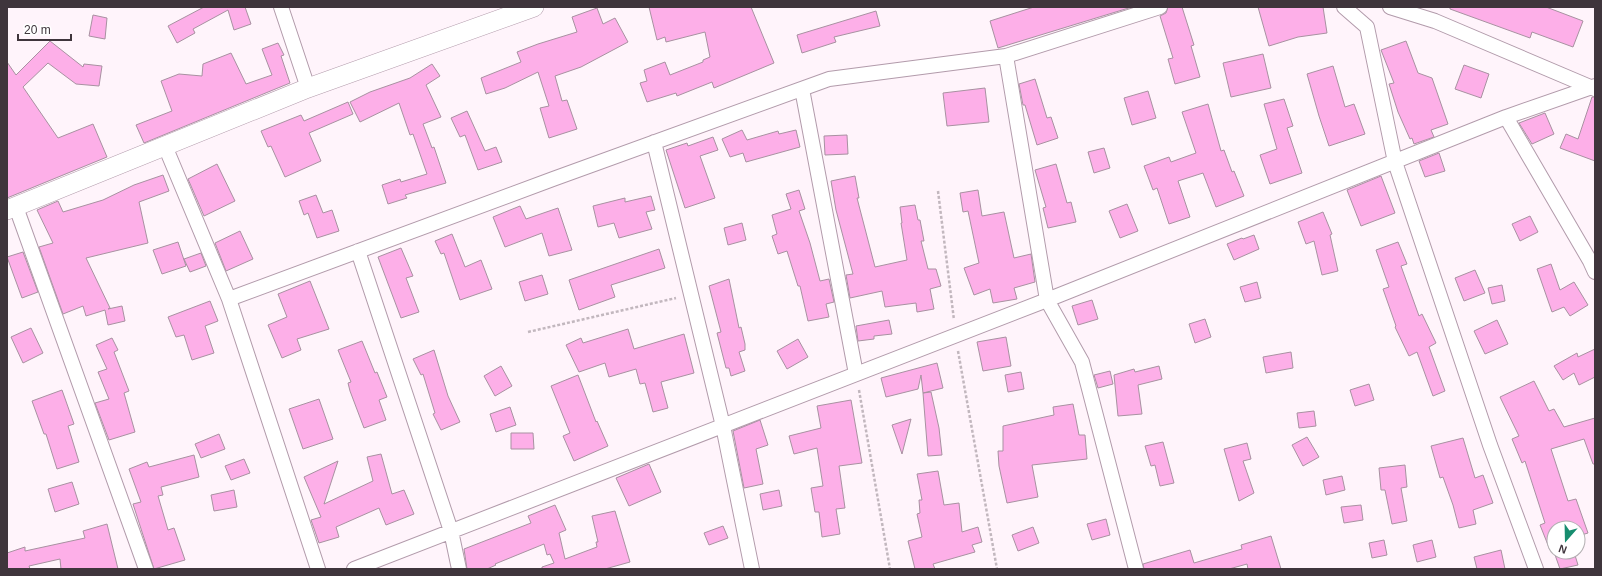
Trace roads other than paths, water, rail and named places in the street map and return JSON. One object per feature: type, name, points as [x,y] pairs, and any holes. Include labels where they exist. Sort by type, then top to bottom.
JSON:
[{"type":"main road","points":[[11,208],[308,88],[534,7]]},
{"type":"street","points":[[281,7],[308,88]]},
{"type":"street","points":[[229,300],[358,251],[829,79],[1006,56],[1160,7]]},
{"type":"street","points":[[1344,7],[1367,26],[1395,162],[1490,445],[1536,569]]},
{"type":"street","points":[[1390,7],[1434,21],[1594,87]]},
{"type":"street","points":[[1006,56],[1047,300],[1082,362],[1136,569]]},
{"type":"street","points":[[354,569],[1047,300],[1506,117],[1594,87]]},
{"type":"street","points":[[802,89],[856,374]]},
{"type":"street","points":[[1506,117],[1595,272]]},
{"type":"street","points":[[654,142],[723,426],[752,569]]},
{"type":"street","points":[[165,146],[229,300],[318,569]]},
{"type":"street","points":[[11,208],[146,569]]},
{"type":"street","points":[[358,251],[451,531],[459,569]]}]
